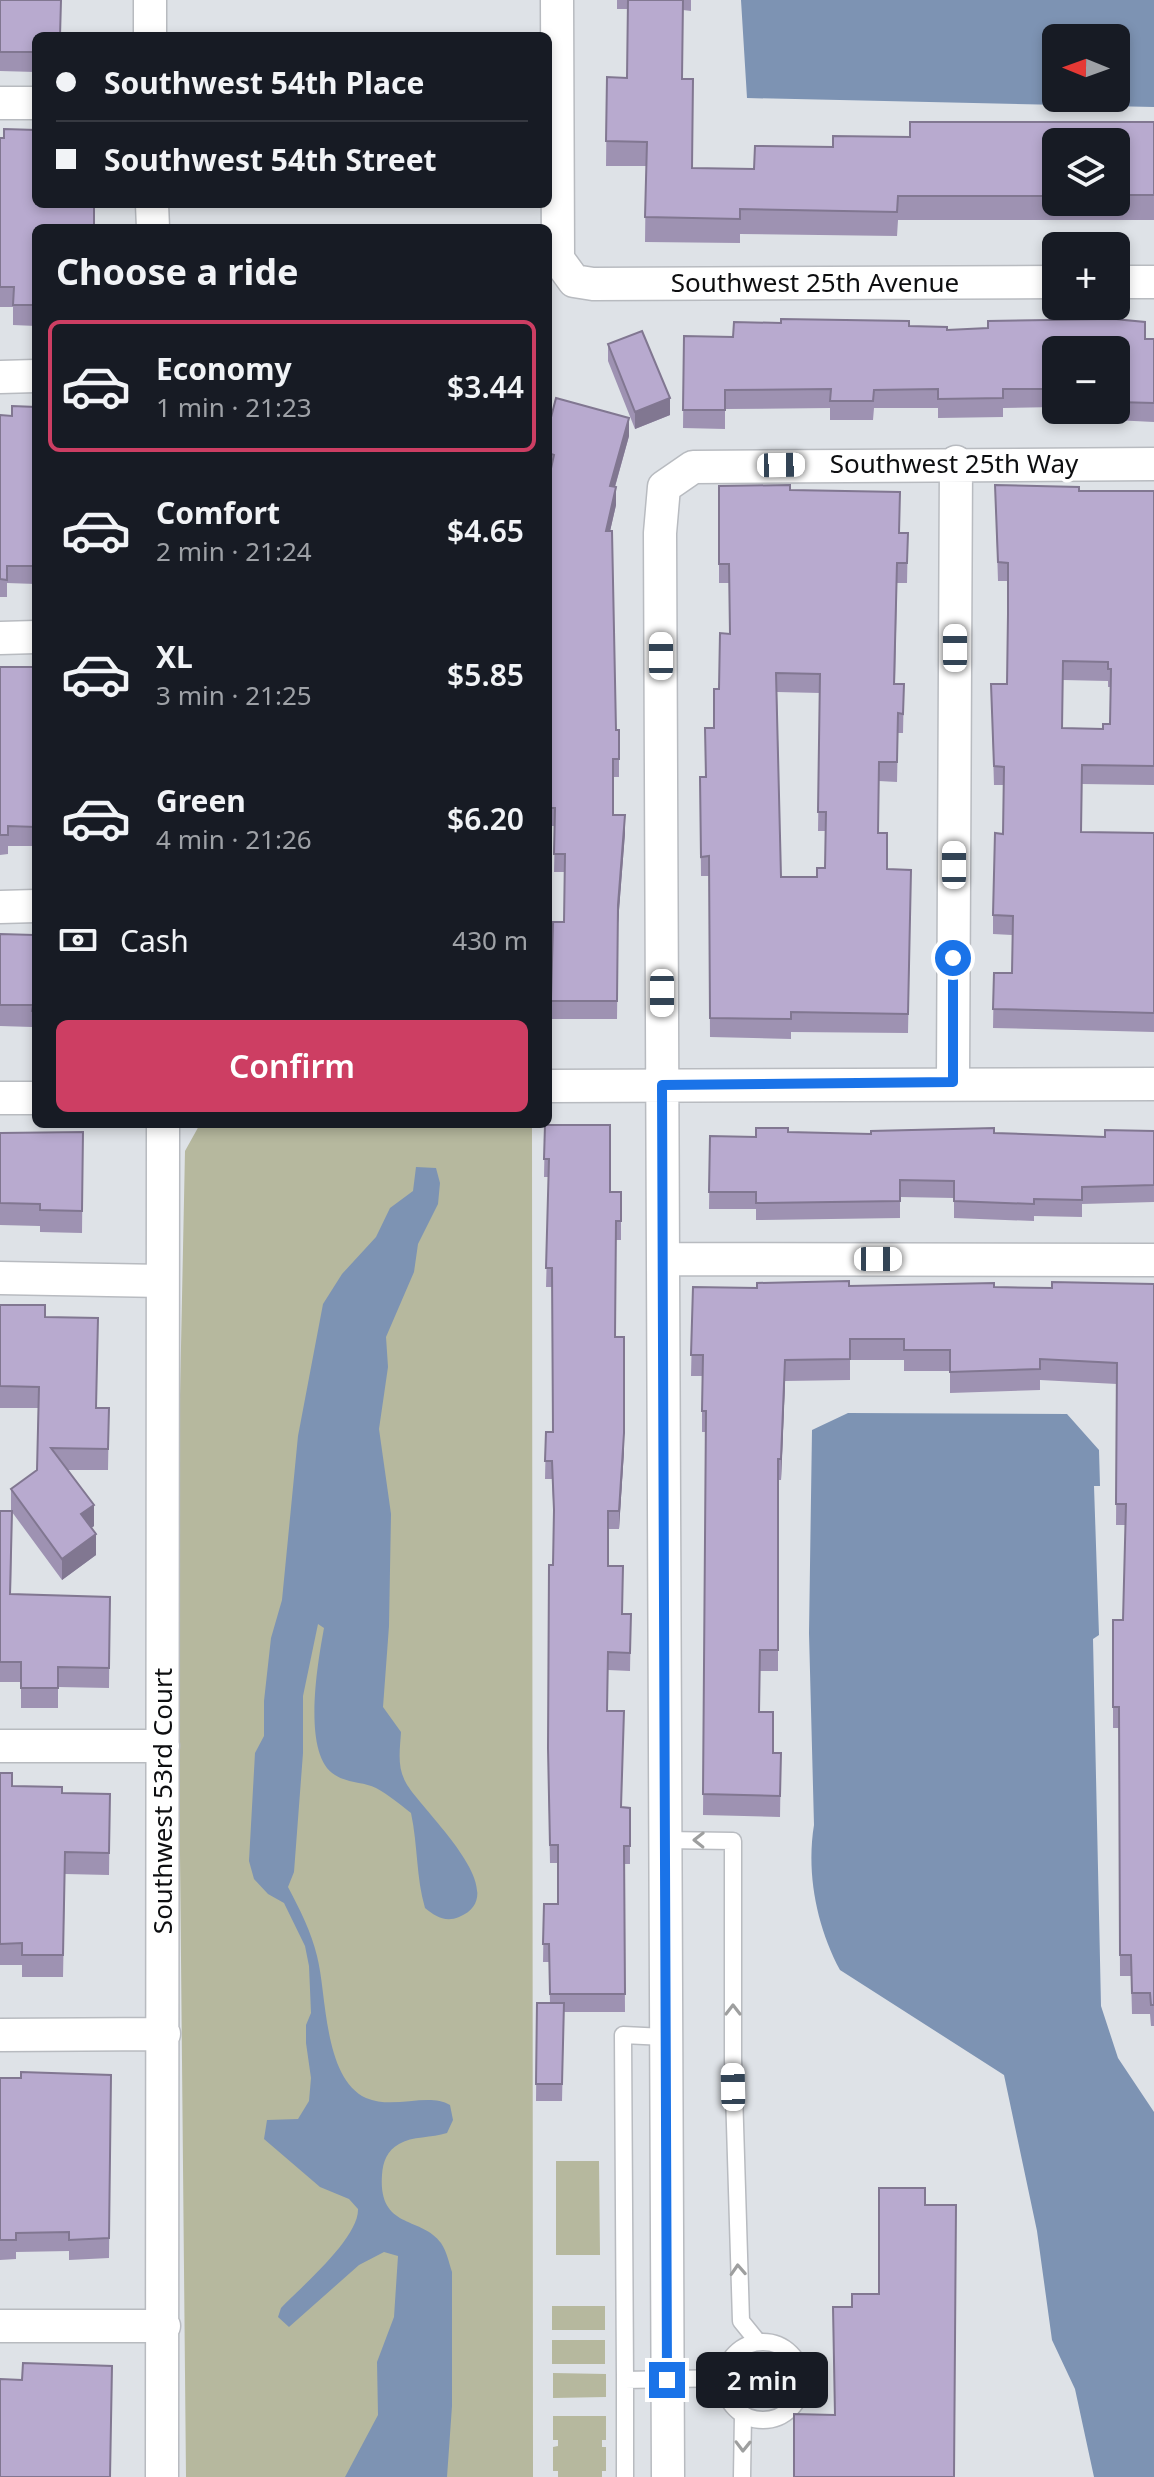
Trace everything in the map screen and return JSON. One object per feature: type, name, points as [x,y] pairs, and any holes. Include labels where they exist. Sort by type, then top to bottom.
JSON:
[{"type":"street","points":[[150,0],[150,32]]},
{"type":"street","name":"Southwest 25th Avenue","points":[[557,0],[558,259],[574,281],[593,284],[1042,282]]},
{"type":"street","points":[[0,103],[32,103]]},
{"type":"street","points":[[1130,282],[1154,282]]},
{"type":"street","points":[[0,377],[32,376]]},
{"type":"street","points":[[953,1082],[956,462]]},
{"type":"street","name":"Southwest 25th Way","points":[[662,1085],[660,533],[664,487],[693,467],[956,462],[1154,464]]},
{"type":"street","points":[[0,638],[32,637]]},
{"type":"street","points":[[0,907],[32,906]]},
{"type":"street","points":[[552,1086],[953,1082],[1154,1084]]},
{"type":"street","points":[[662,1085],[668,2477]]},
{"type":"street","points":[[0,1098],[32,1098]]},
{"type":"street","name":"Southwest 53rd Court","points":[[162,2477],[163,1128]]},
{"type":"street","points":[[663,1259],[1154,1260]]},
{"type":"street","points":[[0,1278],[162,1281]]},
{"type":"street","points":[[0,1746],[163,1746]]},
{"type":"street","points":[[0,2035],[164,2034]]},
{"type":"street","points":[[0,2326],[164,2326]]},
{"type":"lane","points":[[664,1840],[733,1841],[733,2059],[738,2275],[741,2321],[758,2342]]},
{"type":"lane","points":[[625,2477],[623,2035],[665,2037]]},
{"type":"lane","points":[[758,2342],[784,2347],[801,2368],[803,2382],[800,2395],[782,2415],[756,2419],[743,2414],[729,2399],[724,2378],[734,2354],[758,2342]]},
{"type":"lane","points":[[625,2380],[724,2378]]},
{"type":"lane","points":[[742,2477],[743,2414]]},
{"type":"green space","points":[[198,1128],[532,1128],[533,2477],[186,2477],[177,1542],[185,1151]]},
{"type":"green space","points":[[556,2161],[599,2161],[600,2255],[556,2255]]},
{"type":"green space","points":[[552,2306],[605,2306],[605,2330],[552,2330]]},
{"type":"green space","points":[[552,2340],[605,2340],[605,2364],[552,2364]]},
{"type":"green space","points":[[553,2373],[606,2374],[606,2397],[553,2398]]},
{"type":"green space","points":[[553,2416],[606,2416],[606,2440],[602,2440],[602,2447],[606,2447],[606,2471],[602,2471],[602,2477],[558,2477],[558,2471],[553,2471],[553,2447],[558,2446],[558,2440],[553,2440]]},
{"type":"water","points":[[741,0],[1154,0],[1154,107],[1130,106],[1130,24],[1042,24],[1042,105],[747,98]]},
{"type":"water","points":[[416,1167],[436,1168],[440,1183],[438,1204],[418,1244],[414,1272],[386,1337],[388,1367],[379,1429],[391,1514],[389,1626],[383,1707],[401,1732],[400,1763],[405,1781],[459,1850],[471,1870],[477,1889],[474,1905],[454,1919],[436,1916],[425,1908],[411,1813],[376,1788],[340,1778],[325,1764],[318,1748],[315,1728],[314,1706],[324,1628],[318,1624],[303,1696],[303,1753],[294,1872],[288,1887],[315,1947],[334,2054],[352,2088],[366,2098],[377,2101],[432,2100],[450,2105],[453,2120],[447,2133],[399,2144],[386,2157],[382,2175],[383,2193],[394,2214],[433,2235],[443,2246],[449,2261],[452,2272],[452,2406],[447,2477],[345,2477],[378,2415],[377,2362],[394,2317],[398,2256],[384,2252],[359,2265],[289,2327],[278,2317],[281,2308],[340,2247],[356,2221],[358,2209],[349,2199],[320,2187],[264,2139],[267,2120],[298,2119],[309,2101],[311,2078],[306,2025],[311,2013],[309,1966],[305,1946],[284,1903],[268,1894],[254,1879],[249,1861],[255,1753],[264,1736],[264,1701],[271,1638],[282,1600],[298,1436],[323,1304],[342,1274],[376,1237],[390,1208],[413,1191]]},
{"type":"water","points":[[848,1413],[1067,1414],[1099,1450],[1100,1486],[1094,1486],[1099,1635],[1093,1639],[1101,2006],[1118,2058],[1154,2112],[1154,2477],[1094,2477],[1075,2389],[1052,2340],[1037,2231],[1004,2075],[840,1970],[825,1936],[815,1900],[811,1862],[814,1825],[809,1633],[812,1430]]},
{"type":"building","points":[[0,0],[61,0],[60,32],[32,32],[32,52],[0,52]]},
{"type":"building","points":[[628,0],[683,0],[682,79],[693,79],[692,168],[754,169],[755,146],[833,147],[833,136],[910,137],[910,122],[1154,122],[1154,195],[1130,195],[1130,128],[1042,128],[1042,196],[898,196],[897,212],[740,209],[740,219],[645,217],[647,142],[606,141],[607,77],[627,78]]},
{"type":"building","points":[[4,129],[32,130],[32,208],[94,208],[94,224],[32,224],[32,305],[13,305],[14,287],[0,287],[0,138],[4,138]]},
{"type":"building","points":[[781,319],[909,321],[909,326],[947,327],[947,330],[988,328],[988,321],[1145,322],[1145,339],[1154,339],[1154,403],[1130,402],[1130,336],[1042,336],[1042,389],[1003,389],[1003,398],[938,399],[938,389],[874,390],[873,401],[830,401],[831,389],[725,390],[725,410],[683,410],[684,336],[733,337],[734,322],[781,323]]},
{"type":"building","points":[[642,331],[670,398],[635,412],[608,344]]},
{"type":"building","points":[[556,398],[629,418],[610,486],[616,487],[606,531],[612,531],[616,730],[619,730],[619,759],[613,759],[613,815],[625,815],[618,905],[617,1001],[552,1001],[553,922],[564,922],[565,854],[554,854],[555,808],[552,808],[552,414]]},
{"type":"building","points":[[12,406],[32,407],[32,566],[7,566],[7,580],[0,579],[0,415],[12,416]]},
{"type":"building","points":[[790,485],[790,490],[900,492],[899,533],[908,533],[907,563],[897,563],[894,684],[904,684],[903,714],[898,713],[897,762],[879,762],[878,833],[887,833],[887,869],[911,870],[908,1014],[791,1012],[791,1019],[710,1018],[709,856],[701,857],[700,777],[706,777],[705,728],[714,728],[714,689],[719,689],[720,633],[730,634],[729,564],[719,564],[719,486]],"holes":[[[776,673],[820,674],[818,812],[826,812],[825,868],[817,868],[817,877],[781,877]]]},
{"type":"building","points":[[995,485],[1079,487],[1079,491],[1154,491],[1154,766],[1082,765],[1081,832],[1154,833],[1154,1013],[993,1009],[994,973],[1012,973],[1013,916],[993,915],[995,833],[1003,834],[1004,767],[994,766],[991,684],[1007,684],[1008,614],[1008,563],[998,562]],"holes":[[[1063,661],[1108,662],[1108,669],[1111,669],[1110,724],[1103,724],[1103,729],[1062,728]]]},
{"type":"building","points":[[0,667],[32,667],[32,827],[8,826],[8,835],[0,835]]},
{"type":"building","points":[[0,934],[32,935],[32,1005],[0,1005]]},
{"type":"building","points":[[552,1125],[610,1125],[610,1192],[621,1192],[621,1221],[616,1221],[615,1337],[624,1337],[624,1433],[619,1511],[608,1511],[608,1566],[623,1566],[622,1614],[631,1614],[630,1653],[608,1652],[607,1711],[624,1711],[621,1807],[630,1808],[630,1846],[624,1846],[625,1994],[550,1994],[549,1944],[543,1944],[544,1904],[558,1904],[558,1845],[550,1845],[548,1748],[549,1565],[553,1565],[554,1510],[552,1461],[545,1461],[546,1432],[553,1432],[552,1268],[546,1268],[549,1159],[544,1159],[545,1128],[552,1128]]},
{"type":"building","points":[[756,1128],[871,1134],[871,1131],[994,1128],[994,1133],[1105,1137],[1105,1130],[1154,1131],[1154,1185],[1082,1187],[1082,1200],[1034,1199],[1034,1204],[954,1201],[954,1181],[900,1180],[900,1201],[756,1203],[756,1192],[709,1192],[710,1136],[756,1137]]},
{"type":"building","points":[[83,1132],[82,1211],[40,1210],[40,1204],[0,1203],[0,1133]]},
{"type":"building","points":[[849,1281],[849,1286],[994,1283],[994,1287],[1052,1288],[1052,1282],[1154,1284],[1154,2005],[1151,2005],[1150,1993],[1132,1993],[1131,1955],[1120,1955],[1119,1707],[1113,1707],[1113,1620],[1123,1620],[1126,1504],[1116,1504],[1117,1363],[1040,1359],[1040,1369],[950,1372],[950,1350],[904,1350],[904,1339],[850,1339],[850,1359],[785,1360],[781,1459],[778,1459],[778,1650],[760,1650],[759,1712],[773,1712],[773,1753],[781,1753],[780,1796],[703,1794],[706,1411],[702,1411],[703,1355],[691,1355],[693,1287],[757,1288],[757,1283]]},
{"type":"building","points":[[0,1305],[45,1305],[45,1317],[98,1318],[96,1408],[109,1408],[108,1449],[51,1448],[94,1505],[81,1514],[96,1534],[62,1559],[11,1489],[37,1470],[39,1387],[0,1386]]},
{"type":"building","points":[[0,1511],[12,1511],[10,1594],[110,1597],[109,1668],[58,1667],[58,1688],[21,1688],[21,1662],[0,1662]]},
{"type":"building","points":[[0,1773],[12,1773],[12,1786],[62,1787],[62,1793],[110,1794],[109,1853],[65,1852],[63,1955],[22,1955],[22,1943],[0,1944]]},
{"type":"building","points":[[537,2003],[564,2003],[562,2084],[536,2084]]},
{"type":"building","points":[[21,2072],[111,2075],[109,2238],[69,2240],[69,2232],[16,2233],[16,2240],[0,2240],[0,2078],[21,2078]]},
{"type":"building","points":[[879,2188],[925,2188],[925,2205],[956,2205],[954,2477],[794,2477],[794,2414],[835,2415],[833,2307],[852,2307],[852,2294],[879,2294]]},
{"type":"building","points":[[23,2363],[112,2366],[110,2477],[0,2477],[0,2379],[22,2380]]},
{"type":"route","points":[[667,2380],[662,1085],[953,1082],[953,958]]}]
